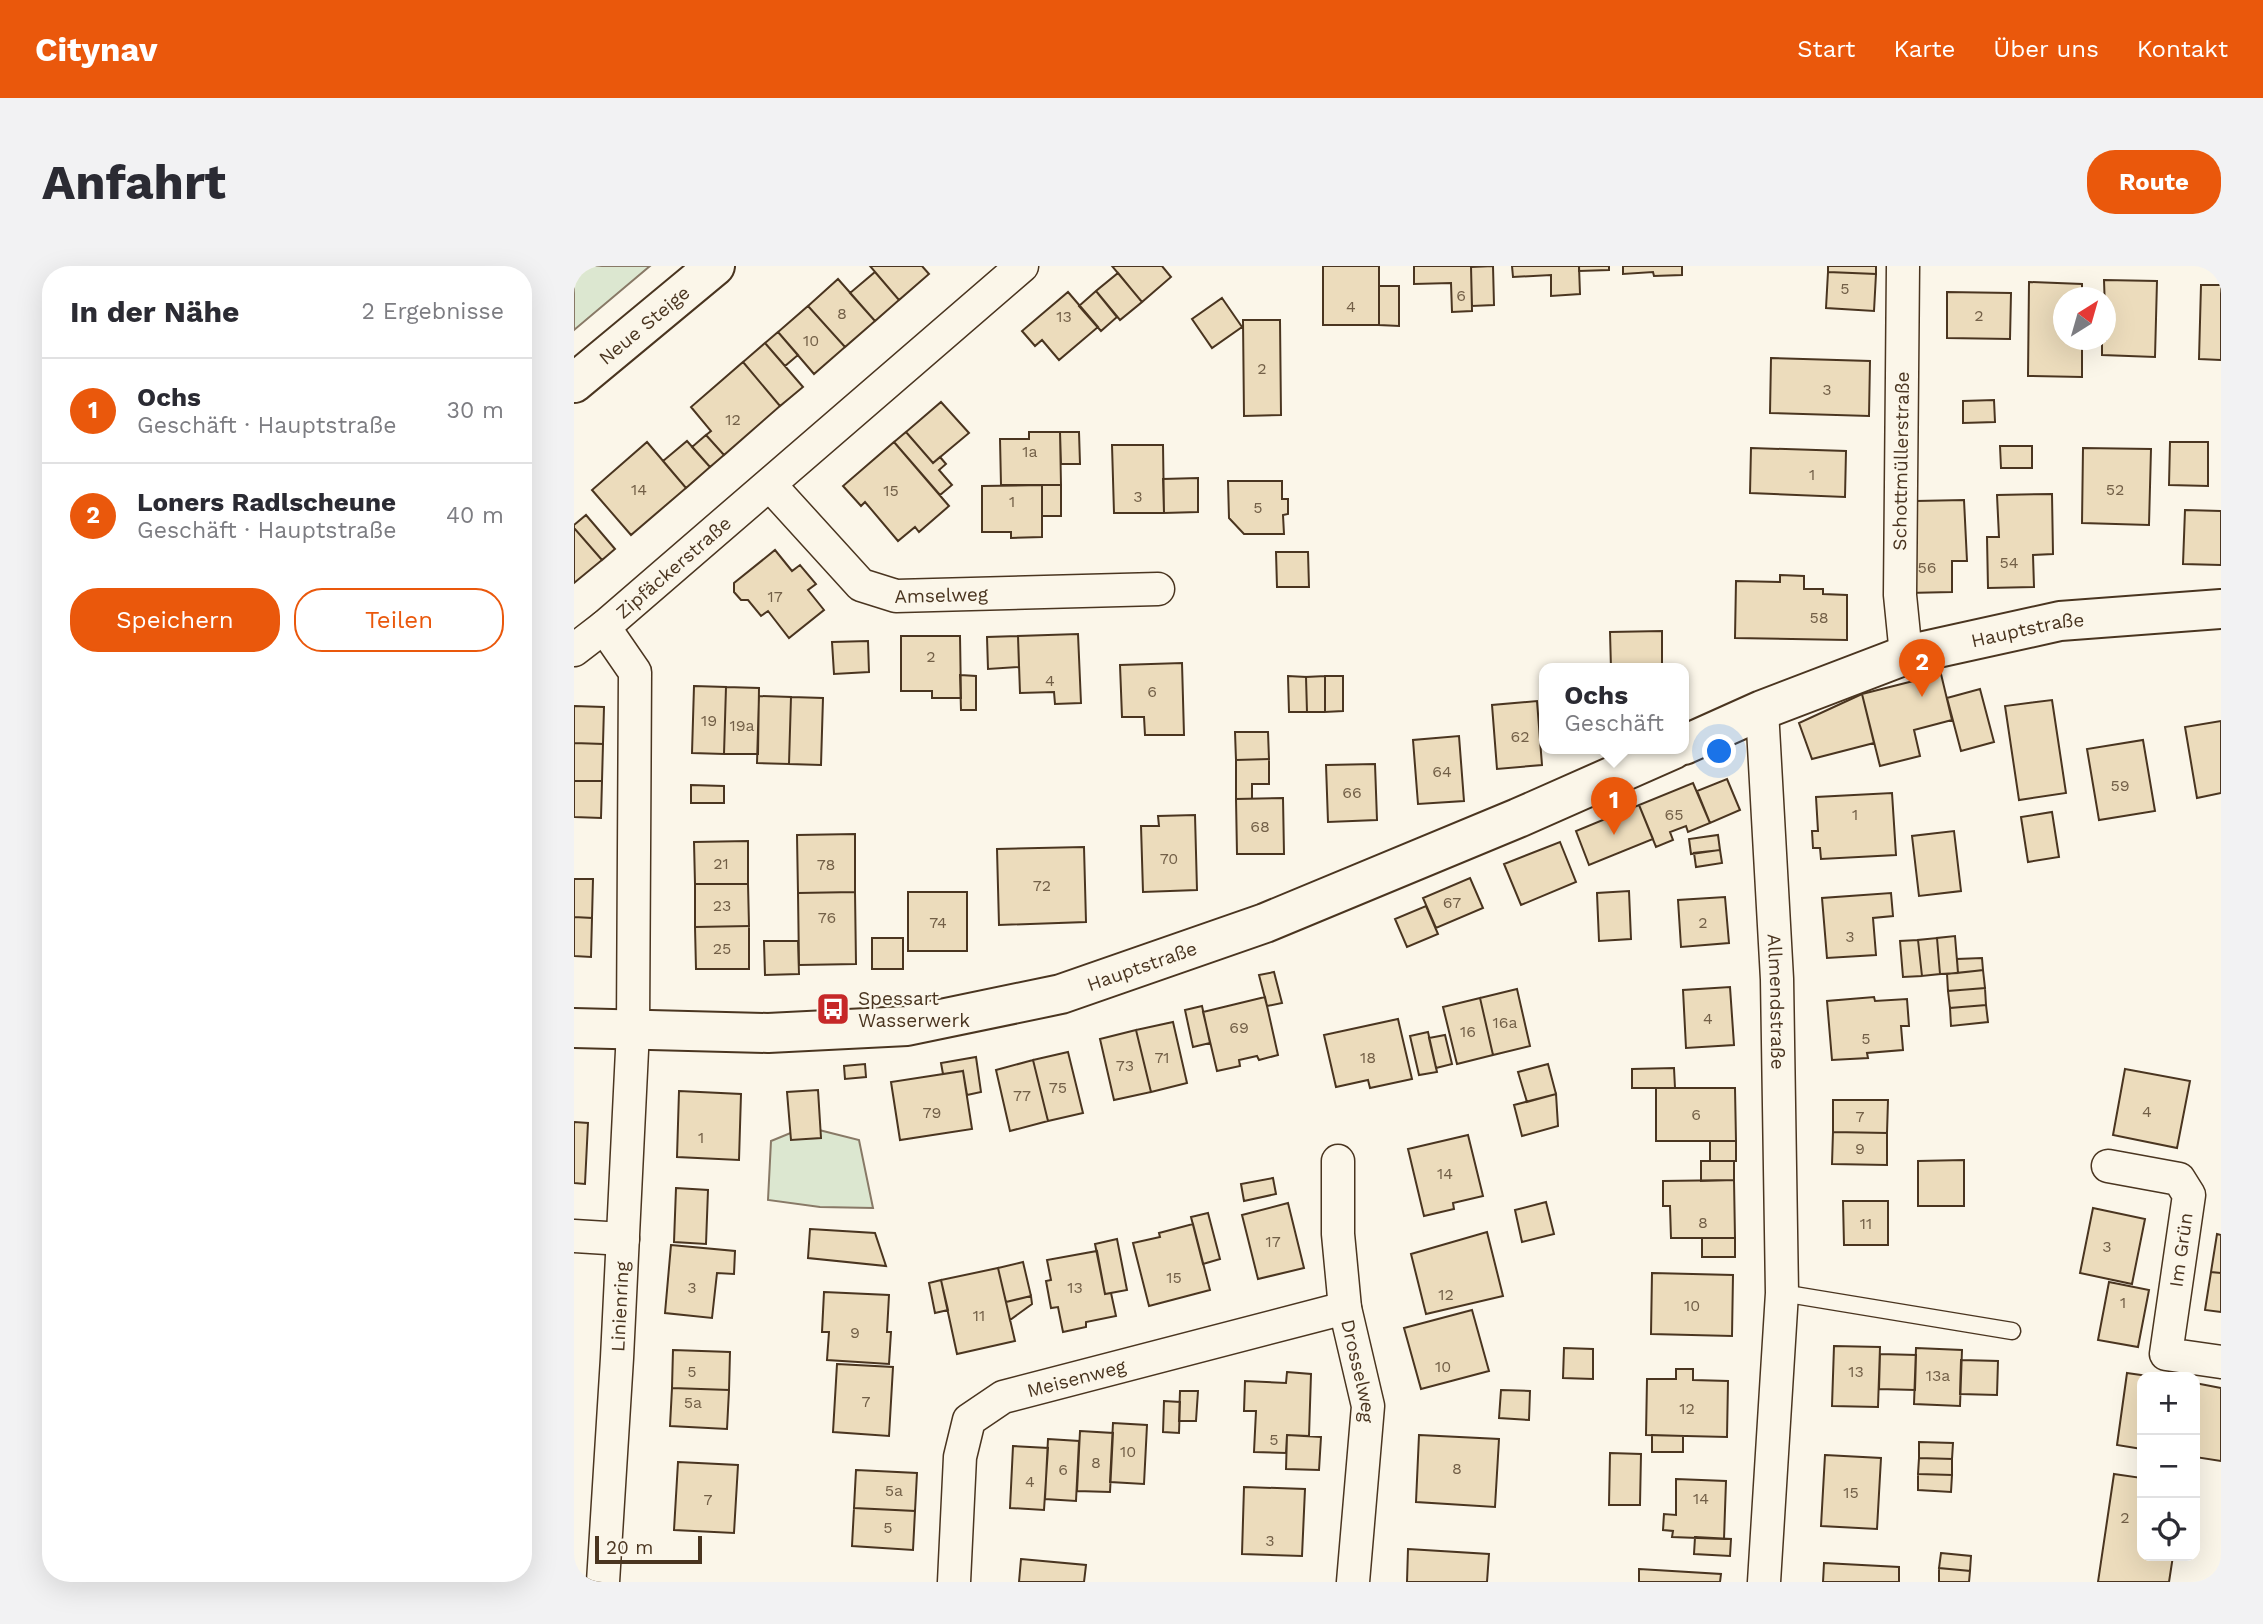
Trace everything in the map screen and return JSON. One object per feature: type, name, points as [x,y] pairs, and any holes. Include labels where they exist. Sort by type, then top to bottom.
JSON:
[{"type":"street","name":"Neue Steige","points":[[574,383],[715,266]]},
{"type":"street","name":"Zipfäckerstraße","points":[[634,1030],[635,673],[604,626],[1022,266]]},
{"type":"street","name":"Schottmüllerstraße","points":[[1903,266],[1900,595],[1906,655]]},
{"type":"street","name":"Amselweg","points":[[770,485],[861,585],[896,596],[1158,589]]},
{"type":"street","name":"Hauptstraße","points":[[1689,743],[1762,710],[1906,655],[2060,621],[2221,609]]},
{"type":"street","points":[[574,650],[604,626]]},
{"type":"street","name":"Allmendstraße","points":[[1762,710],[1777,979],[1782,1293],[1764,1582]]},
{"type":"street","name":"Hauptstraße","points":[[574,1028],[768,1033],[906,1026],[1061,994],[1265,923],[1518,818],[1663,754]]},
{"type":"street","name":"Linienring","points":[[603,1582],[634,1030]]},
{"type":"street","name":"Drosselweg","points":[[1338,1161],[1338,1234],[1345,1308],[1368,1406],[1353,1582]]},
{"type":"street","name":"Im Grün","points":[[2108,1166],[2179,1179],[2189,1195],[2166,1354],[2221,1362]]},
{"type":"street","points":[[574,1236],[623,1239]]},
{"type":"street","name":"Meisenweg","points":[[954,1582],[960,1457],[969,1420],[1003,1397],[1345,1308]]},
{"type":"lane","points":[[1782,1293],[2012,1331]]},
{"type":"green space","points":[[574,266],[650,266],[574,330]]},
{"type":"green space","points":[[819,1130],[859,1140],[873,1208],[820,1207],[768,1200],[771,1141],[793,1132]]},
{"type":"building","points":[[870,266],[922,266],[929,274],[899,300]]},
{"type":"building","points":[[1112,266],[1162,266],[1171,277],[1142,302]]},
{"type":"building","points":[[1323,266],[1379,266],[1379,325],[1323,325]]},
{"type":"building","points":[[1414,266],[1471,266],[1472,311],[1452,312],[1451,283],[1414,284]]},
{"type":"building","points":[[1493,266],[1494,305],[1472,306],[1471,267]]},
{"type":"building","points":[[1512,266],[1579,266],[1580,294],[1551,296],[1551,275],[1513,277]]},
{"type":"building","points":[[1579,266],[1609,266],[1609,270],[1579,271]]},
{"type":"building","points":[[1623,266],[1682,266],[1682,275],[1654,276],[1653,272],[1623,274]]},
{"type":"building","points":[[1828,266],[1876,266],[1876,274],[1828,272]]},
{"type":"building","points":[[875,272],[899,300],[875,321],[850,293]]},
{"type":"building","points":[[1828,272],[1876,274],[1874,311],[1826,308]]},
{"type":"building","points":[[1118,273],[1142,302],[1120,320],[1096,291]]},
{"type":"building","points":[[838,279],[875,321],[845,347],[808,306]]},
{"type":"building","points":[[2104,280],[2157,281],[2155,357],[2102,355],[2102,350],[2116,350],[2116,287],[2104,287]]},
{"type":"building","points":[[2029,282],[2082,284],[2082,287],[2053,287],[2053,350],[2082,350],[2082,377],[2028,376]]},
{"type":"building","points":[[2201,285],[2221,285],[2221,360],[2199,359]]},
{"type":"building","points":[[1379,286],[1399,286],[1399,326],[1379,325]]},
{"type":"building","points":[[1096,291],[1117,317],[1101,331],[1079,306]]},
{"type":"building","points":[[1068,292],[1098,327],[1059,360],[1042,340],[1035,346],[1022,331]]},
{"type":"building","points":[[1947,292],[2011,293],[2010,339],[1947,338]]},
{"type":"building","points":[[1222,298],[1242,327],[1212,348],[1192,319]]},
{"type":"building","points":[[808,306],[845,347],[814,374],[778,332]]},
{"type":"building","points":[[1243,320],[1280,320],[1281,415],[1244,416]]},
{"type":"building","points":[[778,332],[798,355],[785,366],[765,343]]},
{"type":"building","points":[[765,343],[803,387],[780,406],[743,362]]},
{"type":"building","points":[[1771,358],[1870,361],[1869,416],[1770,413]]},
{"type":"building","points":[[743,362],[780,406],[724,455],[706,435],[711,431],[691,407]]},
{"type":"building","points":[[1994,400],[1995,422],[1963,423],[1963,401]]},
{"type":"building","points":[[941,402],[969,433],[933,463],[906,432]]},
{"type":"building","points":[[906,432],[933,463],[940,457],[946,464],[939,470],[952,485],[940,495],[894,442]]},
{"type":"building","points":[[1029,432],[1060,432],[1061,485],[1001,485],[1000,439],[1029,439]]},
{"type":"building","points":[[1060,432],[1079,432],[1080,464],[1061,464]]},
{"type":"building","points":[[706,435],[724,455],[710,467],[692,447]]},
{"type":"building","points":[[687,441],[710,467],[686,488],[663,461]]},
{"type":"building","points":[[647,442],[686,488],[631,535],[592,490]]},
{"type":"building","points":[[894,442],[949,506],[919,532],[915,527],[898,541],[865,502],[861,506],[843,486]]},
{"type":"building","points":[[2170,442],[2208,442],[2208,486],[2169,485]]},
{"type":"building","points":[[1112,445],[1163,445],[1164,513],[1114,513]]},
{"type":"building","points":[[2000,446],[2032,446],[2032,468],[2001,468]]},
{"type":"building","points":[[1751,448],[1846,451],[1845,497],[1750,493]]},
{"type":"building","points":[[2083,448],[2151,449],[2149,525],[2082,523]]},
{"type":"building","points":[[1198,478],[1198,512],[1164,513],[1163,479]]},
{"type":"building","points":[[1228,481],[1282,481],[1282,499],[1288,499],[1288,514],[1283,515],[1284,534],[1244,534],[1229,518]]},
{"type":"building","points":[[1042,485],[1042,537],[1011,538],[1011,532],[982,532],[982,486]]},
{"type":"building","points":[[1042,485],[1061,485],[1061,516],[1042,516]]},
{"type":"building","points":[[2052,494],[2053,554],[2033,555],[2034,587],[1988,588],[1987,537],[1999,537],[1997,495]]},
{"type":"building","points":[[1964,500],[1967,561],[1952,561],[1952,592],[1907,593],[1906,543],[1917,543],[1916,501]]},
{"type":"building","points":[[2185,510],[2221,511],[2221,565],[2183,564]]},
{"type":"building","points":[[586,515],[615,549],[602,560],[574,528]]},
{"type":"building","points":[[574,528],[602,560],[574,583]]},
{"type":"building","points":[[775,550],[792,571],[800,565],[816,584],[808,590],[824,610],[789,638],[768,611],[761,616],[748,600],[741,600],[734,592],[734,583]]},
{"type":"building","points":[[1276,552],[1308,552],[1309,587],[1277,587]]},
{"type":"building","points":[[1780,575],[1804,576],[1804,589],[1823,589],[1823,594],[1847,595],[1847,640],[1735,638],[1736,581],[1780,582]]},
{"type":"building","points":[[1662,631],[1662,663],[1611,663],[1610,632]]},
{"type":"building","points":[[1078,634],[1081,703],[1055,704],[1054,692],[1020,693],[1018,636]]},
{"type":"building","points":[[901,636],[960,636],[961,698],[932,698],[932,691],[901,691]]},
{"type":"building","points":[[1018,636],[1019,667],[988,669],[987,637]]},
{"type":"building","points":[[868,641],[869,672],[834,674],[832,642]]},
{"type":"building","points":[[1182,663],[1184,735],[1145,735],[1144,717],[1122,717],[1120,665]]},
{"type":"building","points":[[1941,674],[1952,720],[1914,730],[1920,756],[1880,766],[1862,694]]},
{"type":"building","points":[[960,675],[976,676],[976,710],[961,710]]},
{"type":"building","points":[[1288,676],[1306,677],[1307,712],[1289,712]]},
{"type":"building","points":[[1325,676],[1325,712],[1307,712],[1306,677]]},
{"type":"building","points":[[1325,676],[1343,676],[1343,711],[1325,712]]},
{"type":"building","points":[[694,686],[726,687],[724,754],[692,753]]},
{"type":"building","points":[[726,687],[759,688],[758,754],[724,754]]},
{"type":"building","points":[[1980,689],[1994,742],[1961,751],[1947,698]]},
{"type":"building","points":[[1862,694],[1874,743],[1812,759],[1799,723]]},
{"type":"building","points":[[759,696],[791,697],[789,764],[757,763]]},
{"type":"building","points":[[791,697],[823,698],[821,765],[789,764]]},
{"type":"building","points":[[2052,700],[2066,793],[2019,800],[2005,706]]},
{"type":"building","points":[[1537,701],[1539,754],[1542,765],[1497,769],[1492,705]]},
{"type":"building","points":[[574,706],[604,707],[603,744],[574,743]]},
{"type":"building","points":[[2221,721],[2221,793],[2197,798],[2185,727]]},
{"type":"building","points":[[1235,732],[1268,732],[1269,759],[1236,760]]},
{"type":"building","points":[[1459,736],[1464,801],[1418,804],[1413,740]]},
{"type":"building","points":[[2143,740],[2155,811],[2099,820],[2087,749]]},
{"type":"building","points":[[574,743],[603,744],[602,781],[574,781]]},
{"type":"building","points":[[1269,759],[1269,784],[1252,784],[1252,799],[1236,799],[1236,760]]},
{"type":"building","points":[[1375,764],[1377,820],[1328,822],[1326,765]]},
{"type":"building","points":[[1727,779],[1740,810],[1710,823],[1697,791]]},
{"type":"building","points":[[574,781],[602,781],[601,818],[574,817]]},
{"type":"building","points":[[1693,783],[1710,823],[1688,832],[1686,826],[1670,832],[1673,840],[1656,847],[1639,805]]},
{"type":"building","points":[[691,785],[724,786],[724,803],[691,803]]},
{"type":"building","points":[[1892,793],[1896,855],[1821,859],[1820,848],[1813,848],[1812,831],[1818,831],[1816,797]]},
{"type":"building","points":[[1283,798],[1284,854],[1237,854],[1236,799]]},
{"type":"building","points":[[1639,805],[1653,839],[1589,865],[1576,831]]},
{"type":"building","points":[[2052,812],[2059,857],[2028,862],[2021,817]]},
{"type":"building","points":[[1195,815],[1197,890],[1143,892],[1141,826],[1159,826],[1158,816]]},
{"type":"building","points":[[1954,831],[1961,891],[1919,896],[1912,836]]},
{"type":"building","points":[[855,834],[855,892],[798,893],[797,835]]},
{"type":"building","points":[[1718,835],[1720,850],[1691,854],[1689,839]]},
{"type":"building","points":[[748,841],[748,884],[695,884],[694,842]]},
{"type":"building","points":[[1560,842],[1576,882],[1521,905],[1504,864]]},
{"type":"building","points":[[1084,847],[1086,922],[999,925],[997,849]]},
{"type":"building","points":[[1720,850],[1722,863],[1696,867],[1694,853]]},
{"type":"building","points":[[1470,878],[1483,908],[1436,928],[1423,898]]},
{"type":"building","points":[[574,879],[593,879],[592,918],[574,917]]},
{"type":"building","points":[[695,884],[748,884],[749,926],[695,927]]},
{"type":"building","points":[[1629,891],[1631,939],[1599,941],[1597,893]]},
{"type":"building","points":[[855,892],[856,964],[799,965],[798,893]]},
{"type":"building","points":[[908,892],[967,892],[967,951],[908,951]]},
{"type":"building","points":[[1891,893],[1893,916],[1873,918],[1876,955],[1827,958],[1822,898]]},
{"type":"building","points":[[1725,897],[1729,943],[1681,947],[1678,900]]},
{"type":"building","points":[[1426,906],[1438,934],[1407,947],[1395,919]]},
{"type":"building","points":[[574,917],[592,918],[591,957],[574,956]]},
{"type":"building","points":[[749,926],[749,969],[696,969],[695,927]]},
{"type":"building","points":[[1955,936],[1958,973],[1940,974],[1937,938]]},
{"type":"building","points":[[872,938],[903,938],[903,969],[872,969]]},
{"type":"building","points":[[1937,938],[1940,974],[1922,976],[1918,940]]},
{"type":"building","points":[[1918,940],[1922,976],[1903,977],[1900,941]]},
{"type":"building","points":[[764,941],[798,941],[799,974],[765,975]]},
{"type":"building","points":[[1982,958],[1983,970],[1958,973],[1957,959]]},
{"type":"building","points":[[1983,970],[1985,988],[1948,991],[1947,974]]},
{"type":"building","points":[[1274,972],[1282,1003],[1267,1006],[1259,975]]},
{"type":"building","points":[[1730,987],[1734,1045],[1686,1048],[1683,990]]},
{"type":"building","points":[[1985,988],[1986,1005],[1950,1008],[1948,991]]},
{"type":"building","points":[[1517,989],[1530,1046],[1493,1055],[1480,998]]},
{"type":"building","points":[[1265,997],[1278,1055],[1259,1060],[1257,1056],[1239,1060],[1240,1066],[1217,1071],[1203,1012]]},
{"type":"building","points":[[1874,997],[1875,1001],[1907,999],[1909,1026],[1901,1026],[1903,1050],[1867,1053],[1868,1058],[1832,1060],[1827,1001]]},
{"type":"building","points":[[1480,998],[1493,1055],[1457,1064],[1443,1007]]},
{"type":"building","points":[[1986,1005],[1988,1022],[1951,1026],[1950,1008]]},
{"type":"building","points":[[1202,1006],[1210,1043],[1193,1047],[1185,1010]]},
{"type":"building","points":[[1398,1019],[1412,1079],[1370,1088],[1368,1080],[1336,1087],[1324,1035]]},
{"type":"building","points":[[1173,1022],[1187,1083],[1151,1092],[1136,1030]]},
{"type":"building","points":[[1136,1030],[1151,1092],[1114,1100],[1100,1039]]},
{"type":"building","points":[[1428,1032],[1437,1072],[1419,1075],[1410,1036]]},
{"type":"building","points":[[1445,1035],[1452,1064],[1436,1068],[1429,1038]]},
{"type":"building","points":[[1068,1052],[1083,1113],[1048,1121],[1033,1060]]},
{"type":"building","points":[[976,1057],[981,1092],[967,1095],[963,1071],[943,1074],[941,1063]]},
{"type":"building","points":[[1033,1060],[1048,1121],[1010,1131],[996,1070]]},
{"type":"building","points":[[865,1064],[866,1077],[845,1079],[844,1066]]},
{"type":"building","points":[[1548,1064],[1556,1094],[1527,1102],[1518,1072]]},
{"type":"building","points":[[1674,1068],[1675,1088],[1632,1088],[1632,1069]]},
{"type":"building","points":[[2125,1069],[2190,1081],[2177,1148],[2113,1135]]},
{"type":"building","points":[[963,1071],[972,1129],[900,1140],[891,1082]]},
{"type":"building","points":[[1656,1088],[1735,1088],[1736,1141],[1656,1141]]},
{"type":"building","points":[[818,1090],[821,1138],[791,1140],[787,1092]]},
{"type":"building","points":[[679,1091],[741,1094],[739,1160],[677,1157]]},
{"type":"building","points":[[1556,1094],[1558,1126],[1522,1136],[1514,1105]]},
{"type":"building","points":[[1833,1100],[1888,1100],[1887,1133],[1833,1132]]},
{"type":"building","points":[[574,1122],[588,1123],[585,1184],[574,1183]]},
{"type":"building","points":[[1833,1132],[1887,1133],[1887,1165],[1832,1164]]},
{"type":"building","points":[[1468,1135],[1483,1196],[1453,1203],[1454,1209],[1424,1216],[1408,1149]]},
{"type":"building","points":[[1710,1141],[1736,1141],[1736,1161],[1710,1161]]},
{"type":"building","points":[[1964,1160],[1964,1206],[1918,1206],[1918,1161]]},
{"type":"building","points":[[1701,1161],[1734,1161],[1734,1180],[1701,1181]]},
{"type":"building","points":[[1273,1178],[1276,1194],[1244,1201],[1241,1184]]},
{"type":"building","points":[[1734,1180],[1735,1238],[1671,1238],[1670,1206],[1663,1206],[1663,1181]]},
{"type":"building","points":[[676,1188],[708,1190],[706,1244],[674,1242]]},
{"type":"building","points":[[1843,1201],[1888,1201],[1888,1245],[1844,1245]]},
{"type":"building","points":[[1546,1202],[1554,1234],[1522,1242],[1515,1210]]},
{"type":"building","points":[[1288,1203],[1304,1268],[1258,1279],[1242,1215]]},
{"type":"building","points":[[2093,1208],[2145,1219],[2132,1284],[2080,1273]]},
{"type":"building","points":[[1208,1213],[1220,1259],[1203,1264],[1191,1217]]},
{"type":"building","points":[[1193,1224],[1210,1290],[1149,1306],[1133,1243],[1160,1237],[1159,1233]]},
{"type":"building","points":[[810,1229],[875,1233],[886,1266],[808,1258]]},
{"type":"building","points":[[1487,1232],[1503,1296],[1426,1314],[1411,1254]]},
{"type":"building","points":[[2217,1234],[2221,1235],[2221,1273],[2211,1272]]},
{"type":"building","points":[[1702,1238],[1735,1238],[1735,1257],[1702,1257]]},
{"type":"building","points":[[1117,1239],[1127,1290],[1105,1294],[1095,1244]]},
{"type":"building","points":[[671,1245],[735,1251],[734,1274],[717,1273],[712,1318],[665,1313]]},
{"type":"building","points":[[1097,1251],[1105,1294],[1111,1293],[1116,1316],[1086,1322],[1086,1327],[1063,1332],[1058,1307],[1051,1308],[1046,1281],[1051,1280],[1047,1260]]},
{"type":"building","points":[[1023,1262],[1031,1296],[1006,1302],[998,1268]]},
{"type":"building","points":[[998,1268],[1015,1341],[957,1354],[941,1280]]},
{"type":"building","points":[[2211,1272],[2221,1273],[2221,1312],[2205,1310]]},
{"type":"building","points":[[1652,1273],[1733,1275],[1732,1336],[1651,1334]]},
{"type":"building","points":[[941,1280],[948,1310],[935,1313],[929,1283]]},
{"type":"building","points":[[2109,1282],[2149,1290],[2138,1347],[2098,1340]]},
{"type":"building","points":[[824,1292],[889,1295],[889,1364],[827,1360],[829,1332],[822,1332]]},
{"type":"building","points":[[1031,1296],[1032,1304],[1010,1320],[1006,1302]]},
{"type":"building","points":[[1472,1310],[1489,1371],[1421,1389],[1404,1328]]},
{"type":"building","points":[[1834,1346],[1880,1347],[1878,1407],[1832,1406]]},
{"type":"building","points":[[1564,1348],[1593,1349],[1593,1379],[1563,1378]]},
{"type":"building","points":[[1916,1348],[1962,1350],[1960,1406],[1914,1404]]},
{"type":"building","points":[[673,1350],[730,1352],[729,1390],[672,1388]]},
{"type":"building","points":[[1880,1354],[1916,1355],[1915,1390],[1879,1389]]},
{"type":"building","points":[[1961,1360],[1998,1361],[1997,1395],[1960,1394]]},
{"type":"building","points":[[837,1364],[893,1367],[889,1436],[833,1432]]},
{"type":"building","points":[[1676,1369],[1693,1369],[1693,1380],[1728,1381],[1727,1437],[1646,1435],[1647,1379],[1676,1379]]},
{"type":"building","points":[[1287,1372],[1311,1374],[1309,1436],[1287,1435],[1286,1453],[1254,1452],[1256,1411],[1244,1411],[1245,1381],[1286,1383]]},
{"type":"building","points":[[2127,1373],[2137,1374],[2137,1448],[2117,1445]]},
{"type":"building","points":[[2200,1384],[2221,1388],[2221,1461],[2200,1458]]},
{"type":"building","points":[[672,1388],[729,1390],[727,1429],[670,1426]]},
{"type":"building","points":[[1501,1390],[1530,1391],[1529,1420],[1499,1418]]},
{"type":"building","points":[[1180,1391],[1198,1391],[1196,1421],[1179,1421]]},
{"type":"building","points":[[1164,1401],[1180,1402],[1179,1433],[1163,1432]]},
{"type":"building","points":[[1113,1423],[1147,1425],[1144,1484],[1110,1482]]},
{"type":"building","points":[[1080,1431],[1113,1433],[1110,1492],[1077,1491]]},
{"type":"building","points":[[1287,1435],[1321,1437],[1319,1470],[1286,1469]]},
{"type":"building","points":[[1419,1435],[1499,1439],[1495,1507],[1416,1502]]},
{"type":"building","points":[[1652,1435],[1683,1436],[1683,1452],[1652,1452]]},
{"type":"building","points":[[1048,1439],[1079,1441],[1076,1501],[1045,1499]]},
{"type":"building","points":[[1919,1442],[1953,1443],[1952,1459],[1919,1458]]},
{"type":"building","points":[[1013,1446],[1048,1448],[1044,1510],[1010,1508]]},
{"type":"building","points":[[1610,1453],[1641,1454],[1640,1505],[1609,1505]]},
{"type":"building","points":[[1825,1455],[1881,1458],[1877,1529],[1821,1526]]},
{"type":"building","points":[[1919,1458],[1952,1459],[1952,1475],[1918,1474]]},
{"type":"building","points":[[678,1462],[738,1465],[734,1533],[674,1530]]},
{"type":"building","points":[[856,1470],[917,1473],[915,1511],[854,1508]]},
{"type":"building","points":[[1918,1474],[1952,1475],[1951,1492],[1918,1490]]},
{"type":"building","points":[[2114,1474],[2137,1477],[2137,1561],[2172,1561],[2169,1582],[2098,1582]]},
{"type":"building","points":[[1676,1479],[1726,1481],[1724,1539],[1672,1537],[1673,1531],[1663,1530],[1664,1514],[1676,1515]]},
{"type":"building","points":[[1244,1487],[1305,1489],[1302,1556],[1242,1554]]},
{"type":"building","points":[[854,1508],[915,1511],[913,1550],[852,1546]]},
{"type":"building","points":[[1695,1537],[1731,1539],[1730,1556],[1694,1554]]},
{"type":"building","points":[[1408,1549],[1489,1554],[1487,1582],[1407,1582]]},
{"type":"building","points":[[1941,1553],[1971,1556],[1970,1571],[1939,1568]]},
{"type":"building","points":[[1021,1559],[1086,1565],[1084,1582],[1019,1582]]},
{"type":"building","points":[[1824,1563],[1899,1567],[1899,1582],[1823,1582]]},
{"type":"building","points":[[1939,1568],[1970,1571],[1969,1582],[1939,1582]]},
{"type":"building","points":[[1639,1569],[1721,1574],[1720,1582],[1639,1582]]},
{"type":"place","name":"Loners Radlscheune","points":[[1922,697]]},
{"type":"place","name":"Ochs","points":[[1614,835]]},
{"type":"place","name":"Spessart Wasserwerk","points":[[833,1009]]}]
